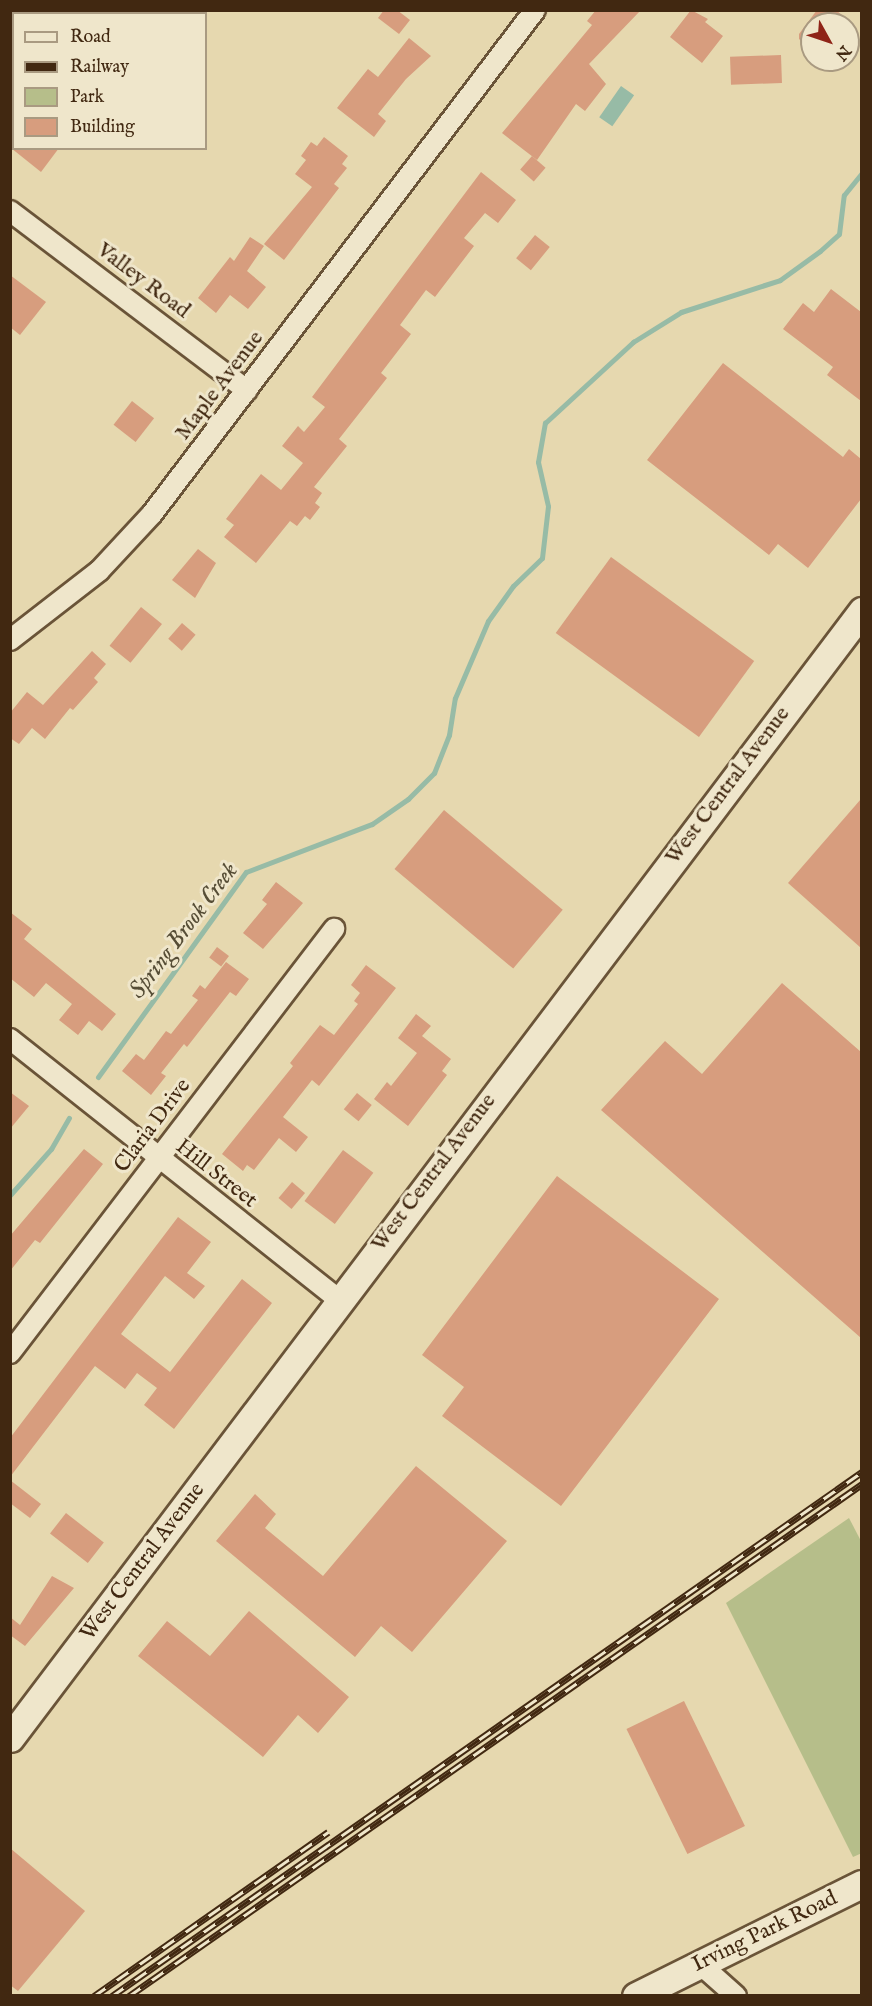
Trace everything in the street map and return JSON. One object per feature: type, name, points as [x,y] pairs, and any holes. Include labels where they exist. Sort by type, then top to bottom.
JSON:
[{"type":"street","name":"Maple Avenue","points":[[10,640],[99,571],[152,514],[535,10]]},
{"type":"street","name":"Valley Road","points":[[10,211],[247,390]]},
{"type":"street","name":"West Central Avenue","points":[[10,1738],[861,611]]},
{"type":"street","name":"Claria Drive","points":[[10,1353],[334,929]]},
{"type":"street","name":"Hill Street","points":[[10,1039],[158,1159],[339,1300]]},
{"type":"street","name":"Irving Park Road","points":[[636,1995],[861,1884]]},
{"type":"street","points":[[700,1964],[736,1995]]},
{"type":"green space","points":[[849,1518],[862,1543],[862,1853],[853,1857],[726,1603]]},
{"type":"shaded area","points":[[621,86],[634,95],[612,126],[599,117]]},
{"type":"building","points":[[384,10],[397,10],[410,20],[399,34],[378,18]]},
{"type":"building","points":[[596,10],[641,10],[589,64],[606,84],[585,111],[576,104],[537,160],[502,133],[592,25],[587,21]]},
{"type":"building","points":[[691,10],[708,19],[705,22],[723,36],[702,63],[670,37]]},
{"type":"building","points":[[817,10],[836,10],[838,12],[816,12]]},
{"type":"building","points":[[409,38],[431,56],[406,79],[378,114],[386,121],[374,137],[337,108],[368,69],[378,77]]},
{"type":"building","points":[[781,55],[782,83],[731,85],[730,57]]},
{"type":"building","points":[[324,137],[348,156],[342,164],[347,168],[334,184],[339,188],[284,260],[264,244],[312,187],[295,174],[306,160],[301,156],[311,142],[317,146]]},
{"type":"building","points":[[14,150],[58,150],[41,172]]},
{"type":"building","points":[[532,156],[546,168],[534,181],[520,170]]},
{"type":"building","points":[[481,172],[516,200],[498,223],[485,213],[464,238],[474,246],[435,297],[426,290],[400,325],[411,334],[381,373],[387,378],[339,439],[347,446],[314,487],[322,493],[315,503],[320,507],[310,520],[305,516],[297,526],[290,521],[256,563],[224,537],[234,525],[226,519],[261,474],[281,490],[303,463],[282,446],[298,426],[304,432],[325,407],[312,397]]},
{"type":"building","points":[[535,235],[550,247],[531,270],[516,258]]},
{"type":"building","points":[[250,237],[264,246],[247,271],[266,287],[248,309],[230,295],[216,313],[198,298],[230,257],[234,261]]},
{"type":"building","points":[[10,275],[46,302],[20,335],[10,327]]},
{"type":"building","points":[[831,289],[861,312],[861,401],[827,375],[833,367],[783,329],[803,303],[814,312]]},
{"type":"building","points":[[723,363],[843,457],[849,449],[861,459],[861,499],[808,568],[778,544],[769,555],[647,460]]},
{"type":"building","points":[[132,401],[154,418],[136,442],[114,425]]},
{"type":"building","points":[[198,549],[216,563],[195,598],[172,580]]},
{"type":"building","points":[[611,557],[754,661],[699,737],[556,633]]},
{"type":"building","points":[[141,607],[162,624],[131,663],[110,646]]},
{"type":"building","points":[[182,623],[196,635],[182,651],[168,639]]},
{"type":"building","points":[[92,651],[106,664],[94,678],[98,682],[73,710],[70,708],[45,739],[32,728],[19,744],[10,738],[10,713],[27,692],[43,705]]},
{"type":"building","points":[[861,799],[861,948],[788,883]]},
{"type":"building","points":[[444,810],[563,910],[513,969],[395,869]]},
{"type":"building","points":[[276,882],[303,903],[263,949],[243,933],[267,904],[262,900]]},
{"type":"building","points":[[10,912],[32,929],[24,939],[116,1014],[102,1031],[89,1021],[78,1035],[59,1020],[72,1004],[46,983],[34,997],[10,978]]},
{"type":"building","points":[[217,947],[229,956],[221,966],[209,957]]},
{"type":"building","points":[[226,962],[249,979],[236,996],[230,992],[187,1047],[184,1044],[161,1073],[166,1076],[151,1095],[122,1071],[136,1054],[144,1060],[166,1031],[171,1034],[198,1000],[192,996],[200,985],[205,989]]},
{"type":"building","points":[[366,965],[396,988],[319,1086],[312,1080],[283,1117],[308,1137],[296,1152],[279,1138],[254,1170],[247,1165],[243,1171],[222,1154],[293,1066],[290,1063],[320,1025],[334,1035],[358,1004],[354,1001],[360,993],[351,985]]},
{"type":"building","points":[[782,983],[861,1052],[861,1338],[601,1110],[665,1041],[702,1074]]},
{"type":"building","points":[[416,1014],[431,1026],[422,1036],[451,1059],[442,1071],[447,1075],[408,1126],[374,1099],[387,1082],[391,1086],[417,1053],[398,1038]]},
{"type":"building","points":[[10,1092],[29,1106],[10,1129]]},
{"type":"building","points":[[357,1093],[372,1105],[359,1121],[344,1109]]},
{"type":"building","points":[[84,1149],[103,1164],[40,1243],[35,1240],[10,1271],[10,1236]]},
{"type":"building","points":[[343,1150],[373,1173],[335,1224],[304,1201]]},
{"type":"building","points":[[557,1176],[719,1299],[561,1506],[442,1416],[464,1387],[422,1355]]},
{"type":"building","points":[[292,1182],[305,1193],[292,1209],[279,1198]]},
{"type":"building","points":[[178,1217],[211,1242],[187,1273],[205,1286],[194,1299],[165,1276],[121,1334],[170,1372],[242,1279],[272,1303],[174,1429],[144,1405],[157,1388],[137,1373],[125,1389],[95,1366],[10,1477],[10,1438]]},
{"type":"building","points":[[416,1466],[507,1541],[412,1652],[381,1626],[355,1657],[216,1541],[255,1494],[276,1514],[265,1528],[323,1576]]},
{"type":"building","points":[[10,1480],[41,1504],[30,1518],[10,1503]]},
{"type":"building","points":[[66,1513],[104,1543],[88,1563],[50,1533]]},
{"type":"building","points":[[52,1576],[74,1588],[25,1646],[10,1635],[10,1617],[20,1625]]},
{"type":"building","points":[[249,1611],[349,1697],[318,1733],[298,1715],[263,1757],[138,1656],[167,1621],[210,1656]]},
{"type":"building","points":[[684,1701],[745,1826],[687,1854],[626,1729]]},
{"type":"building","points":[[10,1848],[85,1911],[18,1991],[10,1985]]},
{"type":"waterway","name":"Spring Brook Creek","points":[[98,1077],[246,872],[372,824],[408,799],[434,773],[449,735],[455,698],[488,621],[513,586],[542,558],[548,506],[538,462],[545,423],[633,342],[681,312],[780,280],[820,251],[839,234],[844,195],[862,173]]},
{"type":"waterway","name":"Spring Brook Creek","points":[[10,1195],[51,1149],[69,1118]]},
{"type":"railway","points":[[112,1996],[862,1472]]},
{"type":"railway","points":[[129,1996],[862,1484]]},
{"type":"railway","points":[[94,1996],[328,1832]]}]
